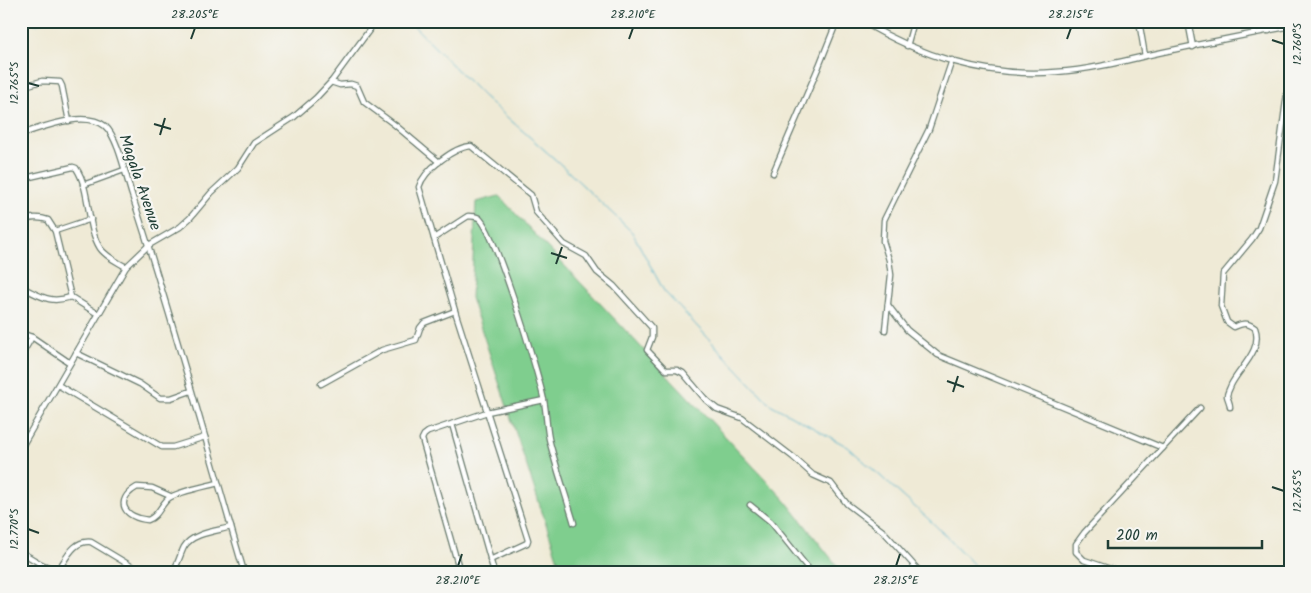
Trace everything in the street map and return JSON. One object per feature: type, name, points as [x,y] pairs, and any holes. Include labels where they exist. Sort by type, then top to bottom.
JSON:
[{"type":"street","points":[[21,448],[126,267],[149,245],[180,227],[190,218],[238,168],[254,142],[294,117],[316,98],[331,82],[376,21]]},
{"type":"street","points":[[772,173],[820,66],[837,21]]},
{"type":"street","points":[[862,21],[907,46],[952,60],[983,68],[1031,73],[1090,68],[1290,26]]},
{"type":"street","points":[[907,46],[914,21]]},
{"type":"street","points":[[1139,21],[1145,56]]},
{"type":"street","points":[[1188,21],[1193,46]]},
{"type":"street","points":[[1267,21],[1269,31]]},
{"type":"street","points":[[885,330],[891,275],[883,241],[884,220],[929,129],[952,60]]},
{"type":"street","points":[[1230,407],[1227,394],[1235,376],[1253,353],[1257,333],[1255,328],[1247,324],[1243,323],[1234,327],[1226,322],[1221,306],[1223,278],[1225,271],[1259,228],[1276,181],[1290,72]]},
{"type":"street","points":[[21,87],[42,81],[60,82],[69,120]]},
{"type":"street","points":[[331,82],[340,85],[351,84],[357,86],[364,102],[439,162]]},
{"type":"street","name":"Magala Avenue","points":[[21,134],[69,120],[86,119],[95,120],[110,131],[115,139],[149,245],[244,572]]},
{"type":"street","points":[[490,560],[528,541],[455,311],[419,187],[421,182],[439,162],[464,146],[471,146],[532,195],[536,212],[564,244],[586,256],[597,272],[614,286],[652,328],[652,337],[647,350],[662,367],[666,370],[677,370],[683,373],[706,400],[718,408],[742,418],[793,457],[813,475],[831,483],[848,504],[884,532],[920,572]]},
{"type":"street","points":[[21,179],[73,167],[78,171],[101,249],[126,267]]},
{"type":"street","points":[[83,185],[124,170]]},
{"type":"street","points":[[434,238],[468,216],[474,216],[483,223],[496,250],[514,302],[544,400],[549,440],[574,523]]},
{"type":"street","points":[[21,222],[27,219],[48,220],[55,231],[71,297]]},
{"type":"street","points":[[55,231],[91,219]]},
{"type":"street","points":[[21,287],[54,300],[71,297],[98,314]]},
{"type":"street","points":[[888,305],[906,330],[938,355],[1163,448]]},
{"type":"street","points":[[321,384],[382,350],[416,340],[424,323],[455,311]]},
{"type":"street","points":[[21,333],[32,337],[70,363]]},
{"type":"street","points":[[21,356],[32,337]]},
{"type":"street","points":[[76,354],[140,384],[160,398],[171,398],[191,391]]},
{"type":"street","points":[[58,385],[162,447],[173,447],[205,438]]},
{"type":"street","points":[[460,572],[422,438],[428,432],[487,412],[544,400]]},
{"type":"street","points":[[1119,572],[1084,560],[1076,552],[1076,544],[1200,408]]},
{"type":"street","points":[[452,424],[494,572]]},
{"type":"street","points":[[170,496],[152,488],[137,487],[128,495],[124,505],[125,510],[131,515],[148,520],[157,515],[162,505],[170,496],[218,483]]},
{"type":"street","points":[[750,505],[771,522],[812,572]]},
{"type":"street","points":[[173,572],[189,541],[195,537],[231,527]]},
{"type":"street","points":[[21,552],[41,564],[59,571],[74,546],[85,541],[91,542],[141,572]]},
{"type":"street","points":[[36,572],[41,564]]},
{"type":"green space","points":[[499,196],[785,500],[842,572],[562,572],[471,298],[476,202]]},
{"type":"waterway","points":[[21,22],[38,24],[45,21]]},
{"type":"waterway","points":[[409,21],[483,96],[557,161],[632,232],[664,291],[770,404],[848,447],[935,525],[981,572]]}]
